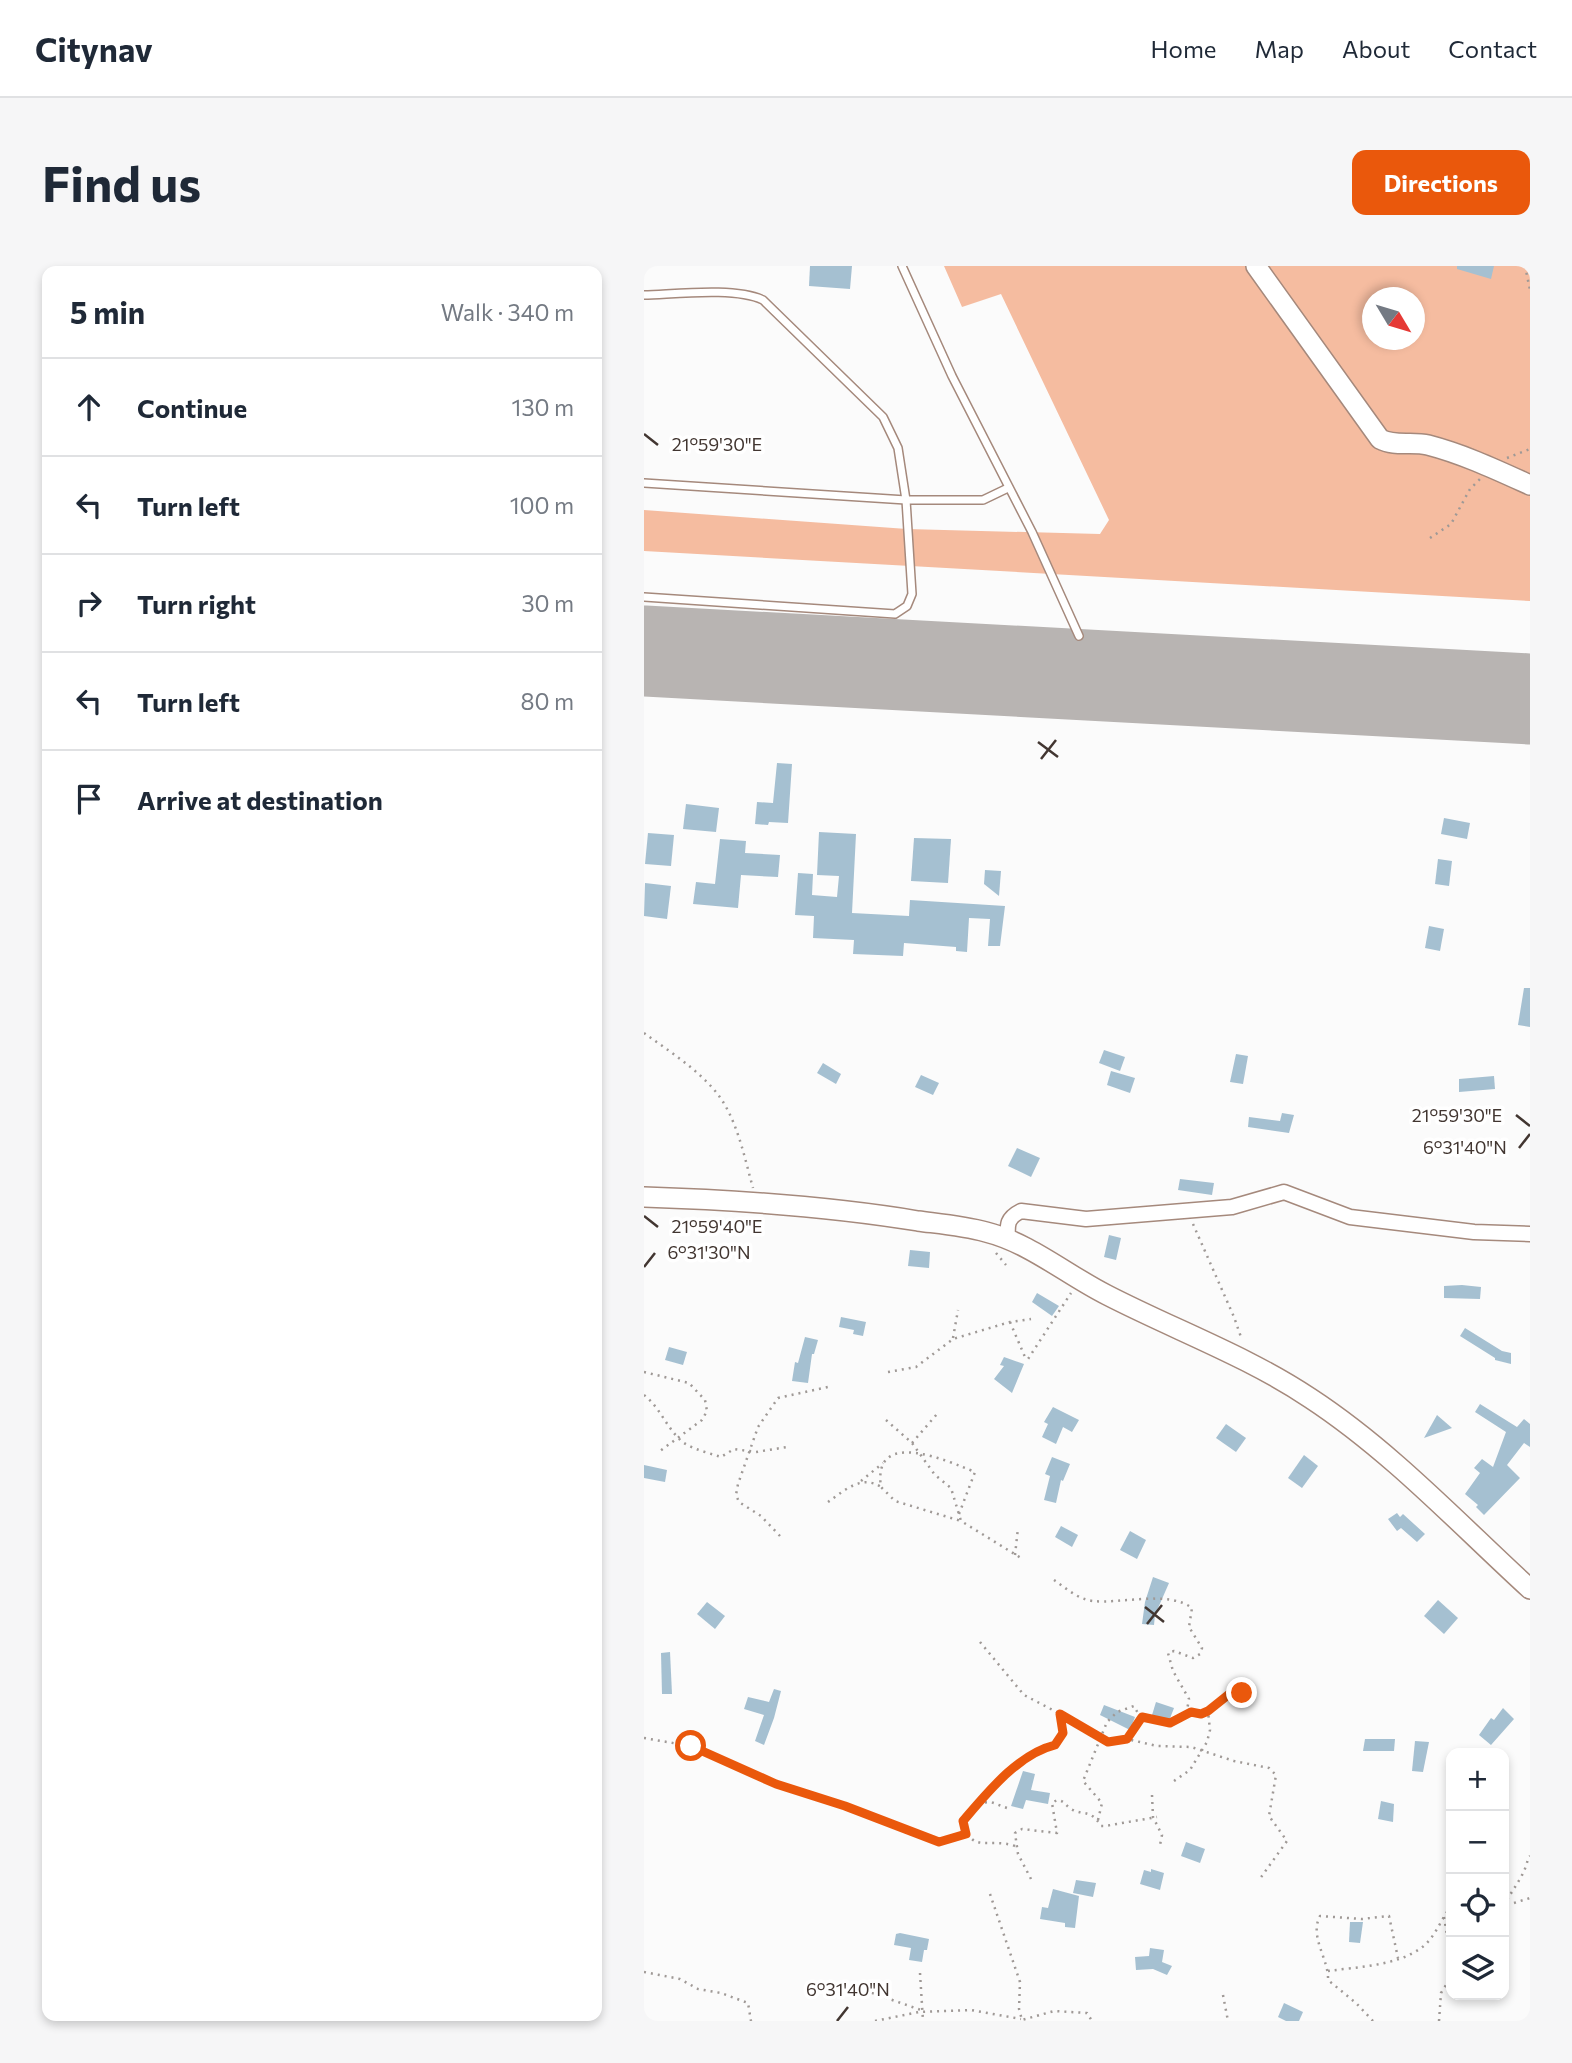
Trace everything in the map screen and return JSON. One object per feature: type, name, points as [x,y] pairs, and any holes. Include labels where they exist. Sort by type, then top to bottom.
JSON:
[{"type":"main road","points":[[1256,266],[1380,439],[1387,443],[1428,445],[1530,485]]},
{"type":"main road","points":[[644,1197],[756,1201],[862,1212],[985,1231],[1008,1238],[1079,1281],[1249,1362],[1307,1396],[1378,1448],[1530,1589]]},
{"type":"street","points":[[1008,1238],[1007,1224],[1012,1215],[1021,1211],[1086,1219],[1240,1206],[1284,1192],[1350,1217],[1451,1230],[1530,1234]]},
{"type":"lane","points":[[902,266],[952,376],[1032,532],[1079,636]]},
{"type":"lane","points":[[644,295],[751,295],[763,300],[883,417],[898,448],[906,500],[912,594],[907,606],[895,614],[644,597]]},
{"type":"lane","points":[[644,483],[906,500],[983,500],[1008,488]]},
{"type":"path","points":[[1525,266],[1530,290]]},
{"type":"path","points":[[1430,538],[1451,524],[1471,488],[1492,468],[1530,449]]},
{"type":"path","points":[[644,1033],[673,1053],[716,1093],[741,1143],[756,1201]]},
{"type":"path","points":[[1187,1211],[1234,1318],[1249,1362]]},
{"type":"path","points":[[1010,1322],[1028,1359],[1079,1281]]},
{"type":"path","points":[[953,1339],[958,1310]]},
{"type":"path","points":[[888,1372],[916,1367],[953,1339],[1010,1322],[1031,1319]]},
{"type":"path","points":[[644,1371],[689,1383],[705,1400],[707,1411],[702,1420],[660,1451]]},
{"type":"path","points":[[780,1536],[761,1516],[739,1502],[737,1495],[750,1451],[758,1427],[778,1398],[828,1387]]},
{"type":"path","points":[[644,1395],[659,1409],[678,1437],[692,1447],[721,1457],[734,1449],[769,1451],[787,1447]]},
{"type":"path","points":[[912,1443],[937,1414]]},
{"type":"path","points":[[887,1420],[912,1443],[935,1475],[951,1488],[961,1521]]},
{"type":"path","points":[[828,1502],[860,1482],[891,1456],[901,1452],[919,1453],[975,1472],[958,1514]]},
{"type":"path","points":[[881,1488],[881,1468],[886,1461]]},
{"type":"path","points":[[860,1482],[875,1483],[895,1501],[961,1521],[1021,1558]]},
{"type":"path","points":[[1015,1555],[1018,1528]]},
{"type":"path","points":[[1054,1580],[1072,1593],[1093,1601],[1177,1601],[1192,1608],[1189,1627],[1202,1648],[1200,1654],[1193,1658],[1174,1651],[1168,1653],[1172,1671],[1189,1699],[1187,1710],[1201,1714],[1228,1695],[1250,1689]]},
{"type":"path","points":[[980,1642],[1024,1695],[1100,1739],[1108,1742],[1127,1739],[1157,1746],[1191,1747],[1234,1761],[1269,1768],[1276,1775],[1269,1816],[1287,1841],[1259,1880]]},
{"type":"path","points":[[1098,1821],[1102,1803],[1083,1780],[1107,1722],[1117,1712],[1134,1706],[1142,1717],[1170,1723],[1191,1712]]},
{"type":"path","points":[[1174,1781],[1191,1770],[1207,1742],[1210,1730],[1208,1711]]},
{"type":"path","points":[[1016,1846],[1002,1842],[981,1844],[971,1840],[966,1834],[963,1821],[990,1789],[1026,1758],[1040,1749],[1055,1745],[1063,1733],[1060,1714]]},
{"type":"path","points":[[1127,1739],[1142,1717]]},
{"type":"path","points":[[644,1738],[691,1746],[776,1784],[845,1806],[939,1842],[966,1834]]},
{"type":"path","points":[[1152,1795],[1161,1835],[1160,1845]]},
{"type":"path","points":[[1031,1879],[1016,1846],[1015,1833],[1022,1829],[1057,1833],[1052,1803],[1057,1800],[1063,1801],[1072,1809],[1089,1813],[1101,1826],[1155,1817]]},
{"type":"path","points":[[978,1803],[991,1802],[1007,1808]]},
{"type":"path","points":[[1509,1895],[1526,1870],[1530,1856]]},
{"type":"path","points":[[990,1894],[1020,1982],[1019,2009],[1023,2020]]},
{"type":"path","points":[[1509,1904],[1530,1898]]},
{"type":"path","points":[[1373,2021],[1328,1980],[1328,1971],[1315,1930],[1320,1916],[1362,1919],[1389,1916],[1398,1958]]},
{"type":"path","points":[[1328,1971],[1375,1964],[1421,1949],[1444,1917]]},
{"type":"path","points":[[1444,1917],[1447,1937]]},
{"type":"path","points":[[644,1972],[680,1979],[698,1989],[721,1993],[748,2003],[751,2021]]},
{"type":"path","points":[[920,1973],[923,2021]]},
{"type":"path","points":[[1439,2021],[1441,1993],[1446,1985]]},
{"type":"path","points":[[852,1986],[924,2012]]},
{"type":"path","points":[[1223,1995],[1227,2021]]},
{"type":"path","points":[[875,2021],[924,2012],[971,2010],[1023,2020],[1054,2011],[1087,2013],[1092,2021]]},
{"type":"shaded area","points":[[944,266],[1530,266],[1530,601],[644,551],[644,510],[907,529],[1100,534],[1109,520],[1001,294],[962,307]]},
{"type":"building","points":[[810,266],[852,266],[850,289],[809,286]]},
{"type":"building","points":[[1457,266],[1494,266],[1491,279],[1457,269]]},
{"type":"building","points":[[777,763],[792,764],[788,823],[755,824],[757,802],[773,803]]},
{"type":"building","points":[[686,804],[719,808],[716,832],[683,829]]},
{"type":"building","points":[[1444,818],[1470,823],[1467,839],[1441,834]]},
{"type":"building","points":[[819,832],[856,834],[852,913],[909,916],[910,900],[1005,906],[1000,946],[988,946],[990,919],[969,918],[967,952],[956,951],[956,947],[904,943],[903,956],[853,954],[854,940],[813,938],[814,916],[795,915],[798,873],[813,874],[812,895],[837,897],[839,876],[817,875]]},
{"type":"building","points":[[648,833],[674,835],[671,866],[645,864]]},
{"type":"building","points":[[914,838],[951,839],[948,883],[911,881]]},
{"type":"building","points":[[720,839],[746,841],[745,853],[780,855],[778,877],[741,875],[738,908],[693,904],[696,882],[715,884]]},
{"type":"building","points":[[1438,859],[1452,861],[1449,886],[1435,884]]},
{"type":"building","points":[[985,870],[1001,871],[999,896],[984,884]]},
{"type":"building","points":[[645,883],[671,886],[667,919],[644,916]]},
{"type":"building","points":[[1429,926],[1444,929],[1440,951],[1425,948]]},
{"type":"building","points":[[1524,988],[1530,988],[1530,1027],[1518,1025]]},
{"type":"building","points":[[1104,1050],[1125,1057],[1120,1071],[1099,1063]]},
{"type":"building","points":[[1236,1054],[1248,1056],[1243,1084],[1230,1082]]},
{"type":"building","points":[[823,1063],[841,1074],[836,1084],[817,1073]]},
{"type":"building","points":[[1111,1071],[1135,1078],[1130,1093],[1107,1085]]},
{"type":"building","points":[[921,1075],[939,1083],[933,1095],[915,1087]]},
{"type":"building","points":[[1494,1076],[1495,1089],[1459,1092],[1459,1079]]},
{"type":"building","points":[[1282,1113],[1294,1115],[1289,1133],[1248,1127],[1249,1117],[1280,1121]]},
{"type":"building","points":[[1017,1148],[1040,1158],[1031,1177],[1008,1166]]},
{"type":"building","points":[[1180,1179],[1214,1183],[1212,1195],[1178,1190]]},
{"type":"building","points":[[1109,1235],[1121,1238],[1116,1260],[1104,1257]]},
{"type":"building","points":[[910,1250],[930,1252],[929,1268],[908,1266]]},
{"type":"building","points":[[1444,1286],[1481,1287],[1480,1299],[1444,1298]]},
{"type":"building","points":[[1037,1293],[1059,1306],[1052,1316],[1032,1302]]},
{"type":"building","points":[[841,1317],[866,1322],[863,1336],[853,1334],[854,1330],[839,1327]]},
{"type":"building","points":[[1465,1328],[1502,1351],[1511,1353],[1511,1364],[1495,1360],[1460,1336]]},
{"type":"building","points":[[805,1337],[818,1340],[812,1354],[808,1383],[792,1381],[795,1362],[798,1363]]},
{"type":"building","points":[[669,1347],[687,1352],[683,1365],[665,1360]]},
{"type":"building","points":[[1004,1357],[1024,1364],[1012,1393],[994,1379],[1004,1366],[1000,1365]]},
{"type":"building","points":[[1480,1404],[1517,1427],[1524,1419],[1530,1424],[1530,1447],[1524,1443],[1507,1465],[1520,1478],[1484,1515],[1476,1507],[1478,1505],[1465,1494],[1480,1473],[1474,1468],[1482,1459],[1493,1467],[1506,1432],[1475,1412]]},
{"type":"building","points":[[1053,1407],[1079,1420],[1072,1432],[1063,1427],[1056,1444],[1042,1437],[1048,1424],[1044,1422]]},
{"type":"building","points":[[1437,1415],[1452,1428],[1424,1438]]},
{"type":"building","points":[[1226,1424],[1246,1438],[1236,1452],[1216,1438]]},
{"type":"building","points":[[1304,1455],[1318,1466],[1302,1488],[1288,1478]]},
{"type":"building","points":[[1052,1457],[1070,1464],[1063,1481],[1061,1480],[1056,1503],[1044,1500],[1050,1476],[1045,1474]]},
{"type":"building","points":[[644,1465],[667,1470],[665,1482],[644,1478]]},
{"type":"building","points":[[1397,1513],[1400,1517],[1403,1514],[1425,1534],[1417,1542],[1401,1528],[1397,1531],[1388,1519]]},
{"type":"building","points":[[1061,1526],[1078,1535],[1072,1547],[1055,1537]]},
{"type":"building","points":[[1130,1531],[1146,1540],[1137,1559],[1120,1550]]},
{"type":"building","points":[[1153,1577],[1169,1583],[1155,1615],[1154,1625],[1142,1624],[1145,1602]]},
{"type":"building","points":[[1438,1600],[1458,1618],[1444,1634],[1424,1616]]},
{"type":"building","points":[[707,1602],[725,1616],[715,1629],[697,1614]]},
{"type":"building","points":[[670,1652],[672,1694],[662,1694],[661,1653]]},
{"type":"building","points":[[774,1689],[781,1691],[764,1745],[755,1741],[764,1715],[744,1709],[748,1697],[769,1702]]},
{"type":"building","points":[[1156,1702],[1174,1708],[1169,1721],[1152,1715]]},
{"type":"building","points":[[1104,1705],[1135,1717],[1130,1730],[1100,1715]]},
{"type":"building","points":[[1503,1708],[1514,1719],[1491,1745],[1479,1735],[1491,1718],[1494,1720]]},
{"type":"building","points":[[1365,1739],[1395,1739],[1394,1751],[1363,1751]]},
{"type":"building","points":[[1415,1741],[1429,1742],[1423,1772],[1412,1771]]},
{"type":"building","points":[[1023,1771],[1035,1774],[1031,1790],[1050,1793],[1048,1804],[1026,1800],[1023,1809],[1011,1806]]},
{"type":"building","points":[[1381,1801],[1394,1804],[1393,1822],[1378,1819]]},
{"type":"building","points":[[1186,1842],[1205,1849],[1200,1863],[1181,1856]]},
{"type":"building","points":[[1151,1869],[1164,1873],[1160,1890],[1140,1884],[1144,1870],[1151,1872]]},
{"type":"building","points":[[1076,1880],[1096,1883],[1093,1897],[1073,1893]]},
{"type":"building","points":[[1053,1889],[1079,1896],[1075,1928],[1065,1927],[1065,1923],[1040,1919],[1042,1907],[1048,1908]]},
{"type":"building","points":[[1350,1922],[1363,1922],[1360,1943],[1349,1942]]},
{"type":"building","points":[[896,1934],[929,1939],[922,1962],[909,1960],[911,1948],[894,1945]]},
{"type":"building","points":[[1150,1948],[1164,1950],[1162,1962],[1172,1966],[1167,1975],[1153,1969],[1136,1970],[1135,1957],[1149,1956]]},
{"type":"building","points":[[1284,2003],[1303,2012],[1299,2021],[1286,2021],[1278,2017]]},
{"type":"runway","points":[[644,651],[1530,699]]},
{"type":"route","points":[[691,1746],[776,1784],[845,1806],[939,1842],[966,1834],[963,1821],[990,1789],[1026,1758],[1060,1741],[1063,1733],[1060,1714],[1108,1742],[1127,1739],[1142,1717],[1170,1723],[1191,1712],[1201,1714],[1228,1695],[1242,1693]]}]
